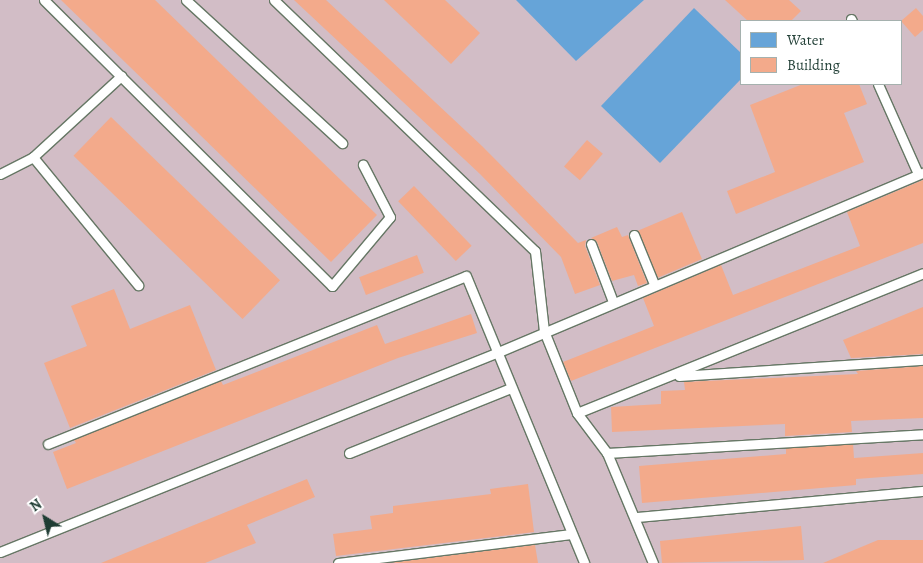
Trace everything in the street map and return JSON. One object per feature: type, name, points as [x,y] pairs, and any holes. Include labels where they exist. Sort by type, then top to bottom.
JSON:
[{"type":"lane","points":[[44,0],[332,286],[390,217],[363,165]]},
{"type":"lane","points":[[186,0],[342,143]]},
{"type":"lane","points":[[274,0],[535,251],[544,331],[577,413],[607,453],[636,516],[653,563]]},
{"type":"lane","points":[[0,174],[33,156],[121,76]]},
{"type":"lane","points":[[0,552],[496,353],[654,284],[920,173],[878,85]]},
{"type":"lane","points":[[33,156],[138,285]]},
{"type":"lane","points":[[634,235],[654,284]]},
{"type":"lane","points":[[590,244],[612,302]]},
{"type":"lane","points":[[577,413],[671,377],[923,273]]},
{"type":"lane","points":[[48,444],[466,276],[496,353],[584,563]]},
{"type":"lane","points":[[671,377],[923,360]]},
{"type":"lane","points":[[349,453],[511,388]]},
{"type":"lane","points":[[607,453],[923,434]]},
{"type":"lane","points":[[636,516],[923,491]]},
{"type":"lane","points":[[338,563],[571,534]]},
{"type":"shaded area","points":[[0,0],[923,0],[923,563],[0,563]]},
{"type":"water","points":[[516,0],[644,0],[576,61]]},
{"type":"water","points":[[694,8],[740,52],[740,80],[660,163],[601,106]]},
{"type":"building","points":[[61,0],[155,0],[377,215],[331,262]]},
{"type":"building","points":[[294,0],[326,0],[482,146],[578,243],[586,240],[585,246],[600,285],[575,294],[561,257],[480,174]]},
{"type":"building","points":[[384,0],[445,0],[480,33],[451,64]]},
{"type":"building","points":[[725,0],[789,0],[801,11],[792,20],[747,20]]},
{"type":"building","points":[[916,8],[923,16],[923,30],[915,37],[902,20]]},
{"type":"building","points":[[800,85],[859,85],[867,104],[844,113],[864,162],[736,214],[727,191],[775,172],[750,105]]},
{"type":"building","points":[[111,117],[280,280],[243,319],[73,156]]},
{"type":"building","points":[[587,140],[603,154],[580,180],[564,166]]},
{"type":"building","points":[[923,180],[923,243],[571,381],[563,362],[654,326],[643,298],[721,265],[733,295],[860,246],[847,212]]},
{"type":"building","points":[[414,186],[472,246],[456,261],[398,201]]},
{"type":"building","points":[[682,212],[702,259],[658,278],[638,231]]},
{"type":"building","points":[[617,227],[622,237],[628,235],[647,283],[638,286],[634,275],[612,281],[597,242],[591,238]]},
{"type":"building","points":[[417,255],[424,273],[366,295],[359,277]]},
{"type":"building","points":[[114,289],[130,329],[190,305],[216,370],[70,428],[44,363],[87,346],[71,306]]},
{"type":"building","points":[[923,307],[923,354],[851,358],[843,340]]},
{"type":"building","points":[[471,314],[477,333],[398,358],[67,489],[53,452],[76,443],[74,440],[221,381],[223,385],[377,325],[385,344]]},
{"type":"building","points":[[923,366],[923,418],[851,421],[852,432],[785,436],[785,424],[612,432],[611,407],[661,404],[661,391],[685,390],[684,382],[858,374],[856,371]]},
{"type":"building","points":[[853,444],[854,458],[923,453],[923,474],[856,479],[856,485],[642,503],[639,466],[786,454],[786,448]]},
{"type":"building","points":[[307,479],[315,497],[247,525],[256,543],[205,563],[101,563]]},
{"type":"building","points":[[528,484],[534,532],[336,556],[333,534],[372,529],[370,516],[393,513],[393,506],[491,494],[490,489]]},
{"type":"building","points":[[801,526],[804,560],[662,563],[660,541]]},
{"type":"building","points":[[878,540],[923,540],[923,563],[823,563]]},
{"type":"building","points":[[535,545],[538,563],[389,563]]}]
